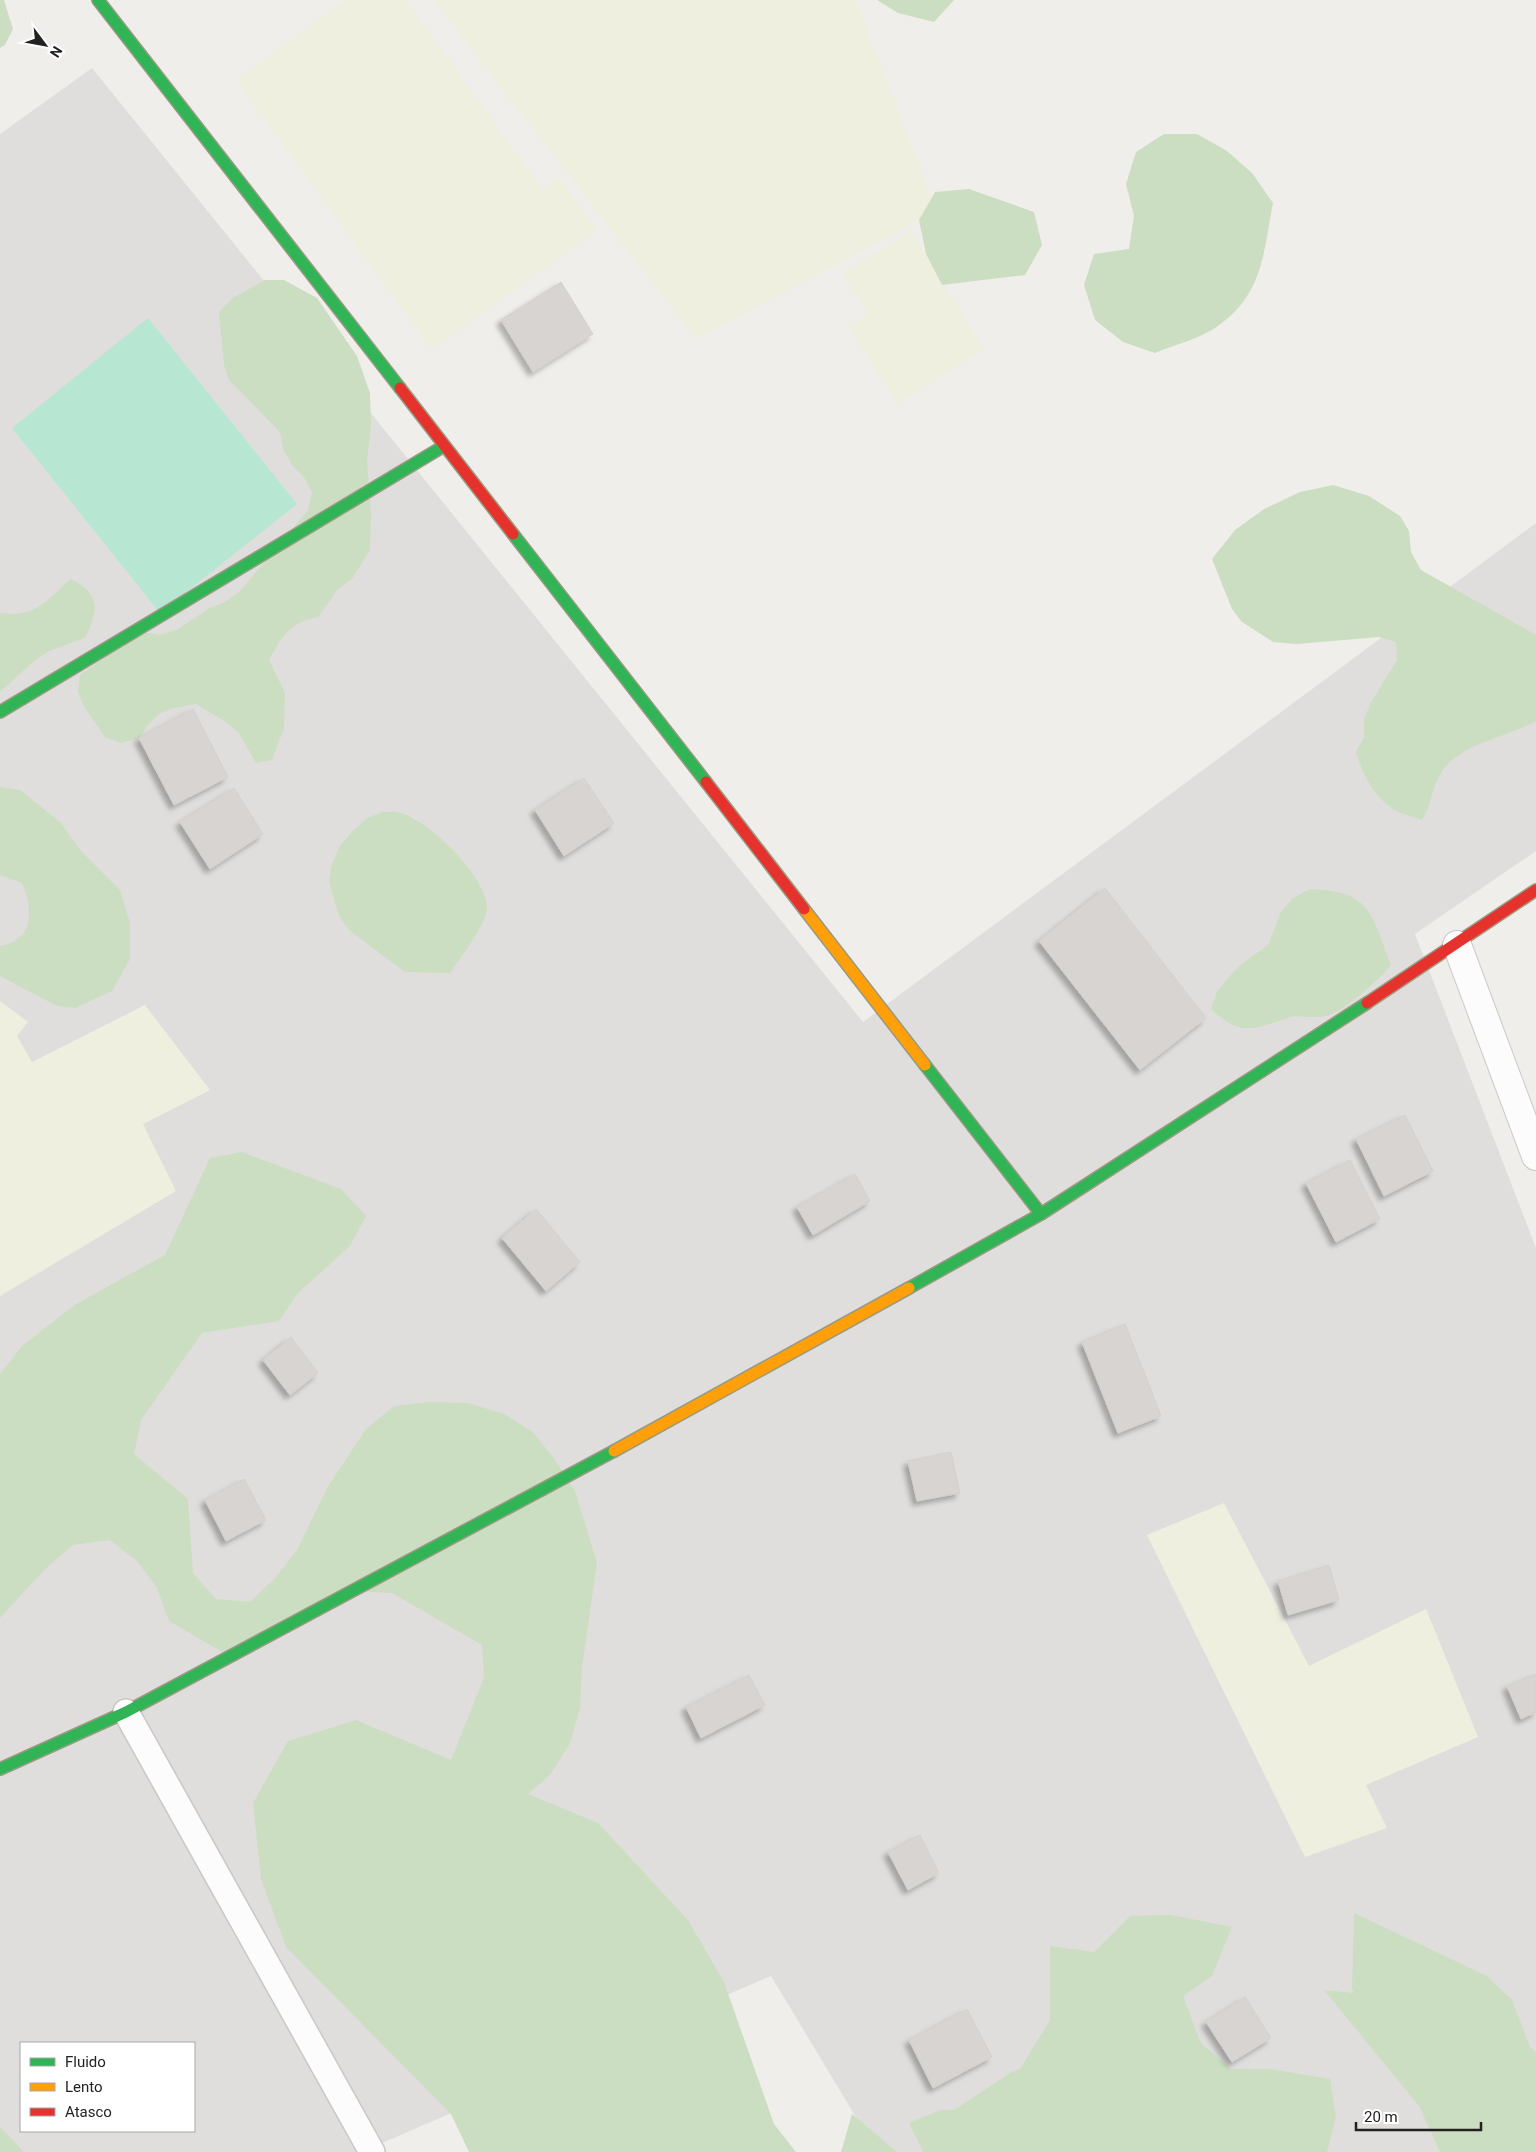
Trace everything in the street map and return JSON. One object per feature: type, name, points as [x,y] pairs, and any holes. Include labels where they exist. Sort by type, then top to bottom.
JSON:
[{"type":"street","points":[[98,0],[1041,1214]]},
{"type":"street","points":[[0,712],[444,446]]},
{"type":"street","points":[[0,1769],[126,1712],[821,1338],[1041,1214],[1458,944],[1536,890]]},
{"type":"street","points":[[1458,944],[1536,1156]]},
{"type":"lane","points":[[126,1712],[372,2152]]},
{"type":"shaded area","points":[[92,68],[863,1022],[1536,523],[1536,851],[1415,934],[1536,1248],[1536,2152],[877,2152],[771,1976],[361,2152],[0,2152],[0,134]]},
{"type":"green space","points":[[0,0],[4,0],[13,29],[5,45],[0,48]]},
{"type":"green space","points":[[346,0],[406,0],[542,189],[559,177],[597,230],[432,350],[236,80]]},
{"type":"green space","points":[[433,0],[856,0],[937,211],[696,339]]},
{"type":"green space","points":[[877,0],[954,0],[934,22],[898,13]]},
{"type":"green space","points":[[1164,134],[1197,134],[1227,151],[1252,173],[1273,203],[1263,257],[1252,288],[1243,302],[1231,316],[1215,328],[1194,339],[1155,353],[1123,342],[1095,320],[1084,285],[1094,254],[1129,249],[1134,216],[1126,184],[1136,152]]},
{"type":"green space","points":[[969,189],[1034,212],[1042,245],[1025,275],[942,285],[926,254],[919,220],[935,192]]},
{"type":"green space","points":[[911,231],[984,349],[897,404],[849,327],[868,315],[842,273]]},
{"type":"green space","points":[[265,280],[284,280],[317,298],[357,356],[370,393],[371,426],[367,461],[371,515],[370,550],[352,579],[338,589],[318,617],[300,623],[288,631],[269,660],[285,693],[284,728],[272,760],[256,763],[239,733],[226,722],[196,704],[162,712],[152,721],[139,738],[121,743],[105,737],[85,708],[78,692],[80,675],[141,632],[160,635],[178,629],[208,609],[225,602],[240,591],[308,510],[312,493],[304,477],[292,465],[283,449],[280,432],[229,380],[224,365],[219,312],[233,298]]},
{"type":"green space","points":[[148,318],[297,504],[160,613],[12,428]]},
{"type":"green space","points":[[1333,485],[1369,496],[1400,516],[1409,531],[1411,552],[1421,570],[1536,635],[1536,721],[1471,748],[1449,763],[1438,779],[1422,820],[1396,811],[1380,798],[1369,783],[1356,751],[1364,738],[1364,720],[1370,704],[1397,660],[1396,642],[1379,637],[1297,644],[1273,642],[1242,622],[1232,609],[1212,559],[1235,530],[1264,509],[1300,492]]},
{"type":"green space","points":[[71,579],[88,591],[94,604],[93,620],[85,638],[49,651],[35,660],[0,692],[0,613],[12,614],[31,610],[47,601]]},
{"type":"green space","points":[[0,787],[20,790],[60,822],[81,851],[120,890],[130,923],[130,959],[112,991],[75,1008],[57,1006],[0,976],[0,946],[11,943],[19,938],[25,931],[29,913],[26,893],[22,883],[0,875]]},
{"type":"green space","points":[[382,812],[401,813],[413,818],[440,838],[467,865],[484,893],[487,906],[483,922],[450,973],[405,972],[349,930],[339,916],[329,881],[332,864],[340,846],[352,832],[366,819]]},
{"type":"green space","points":[[1310,889],[1330,891],[1358,900],[1373,919],[1391,965],[1362,993],[1344,1007],[1329,1015],[1316,1017],[1295,1016],[1249,1028],[1227,1022],[1211,1009],[1217,992],[1239,966],[1268,945],[1281,912],[1293,898]]},
{"type":"green space","points":[[0,1001],[28,1022],[17,1036],[32,1062],[145,1005],[210,1090],[143,1124],[176,1191],[0,1296]]},
{"type":"green space","points":[[242,1152],[341,1189],[366,1216],[350,1246],[298,1293],[279,1321],[202,1333],[141,1420],[134,1454],[188,1499],[193,1573],[216,1599],[250,1602],[275,1578],[297,1550],[327,1488],[366,1429],[394,1406],[431,1402],[468,1403],[504,1414],[533,1432],[555,1460],[575,1491],[597,1563],[582,1668],[580,1709],[569,1745],[550,1775],[528,1794],[598,1823],[688,1920],[724,1982],[774,2124],[796,2152],[469,2152],[451,2114],[286,1947],[261,1879],[253,1803],[288,1741],[356,1720],[451,1760],[484,1678],[482,1645],[392,1593],[358,1591],[227,1655],[169,1621],[157,1588],[137,1561],[110,1540],[73,1545],[45,1569],[0,1618],[0,1374],[22,1346],[76,1304],[165,1255],[210,1158]]},
{"type":"green space","points":[[1224,1503],[1309,1666],[1426,1609],[1478,1737],[1366,1785],[1387,1828],[1305,1857],[1147,1535]]},
{"type":"green space","points":[[1354,1913],[1487,1976],[1512,2000],[1530,2047],[1536,2052],[1536,2152],[1440,2152],[1419,2106],[1324,1990],[1354,1993],[1352,1989]]},
{"type":"green space","points":[[1171,1915],[1232,1927],[1212,1976],[1183,1996],[1201,2043],[1231,2069],[1271,2069],[1330,2079],[1336,2117],[1327,2152],[923,2152],[909,2123],[940,2110],[954,2110],[1010,2073],[1020,2069],[1050,2020],[1050,1946],[1094,1952],[1130,1916]]},
{"type":"green space","points":[[852,2114],[897,2152],[841,2152]]},
{"type":"green space","points":[[0,2127],[24,2152],[0,2152]]},
{"type":"building","points":[[561,282],[593,334],[533,372],[501,320]]},
{"type":"building","points":[[193,709],[228,777],[174,805],[139,738]]},
{"type":"building","points":[[584,778],[614,823],[564,856],[535,810]]},
{"type":"building","points":[[234,788],[263,834],[210,869],[180,822]]},
{"type":"building","points":[[1105,888],[1206,1018],[1140,1070],[1039,941]]},
{"type":"building","points":[[1405,1115],[1433,1171],[1384,1196],[1356,1139]]},
{"type":"building","points":[[1350,1160],[1380,1219],[1336,1242],[1306,1183]]},
{"type":"building","points":[[855,1174],[870,1201],[813,1235],[797,1207]]},
{"type":"building","points":[[536,1209],[580,1262],[546,1291],[502,1238]]},
{"type":"building","points":[[1125,1324],[1161,1416],[1118,1433],[1082,1342]]},
{"type":"building","points":[[291,1337],[318,1373],[290,1395],[263,1360]]},
{"type":"building","points":[[951,1452],[960,1493],[917,1501],[908,1461]]},
{"type":"building","points":[[244,1479],[266,1520],[226,1541],[205,1500]]},
{"type":"building","points":[[1329,1565],[1339,1600],[1288,1615],[1278,1581]]},
{"type":"building","points":[[1536,1674],[1536,1712],[1521,1719],[1507,1686]]},
{"type":"building","points":[[749,1675],[765,1705],[701,1738],[686,1707]]},
{"type":"building","points":[[920,1835],[939,1873],[908,1890],[888,1852]]},
{"type":"building","points":[[1245,1997],[1271,2038],[1232,2062],[1206,2022]]},
{"type":"building","points":[[967,2009],[992,2057],[933,2088],[909,2040]]},
{"type":"traffic: fast","points":[[98,0],[400,388]]},
{"type":"traffic: fast","points":[[0,712],[444,446]]},
{"type":"traffic: fast","points":[[513,534],[706,782]]},
{"type":"traffic: fast","points":[[909,1288],[1041,1214],[1367,1003]]},
{"type":"traffic: fast","points":[[925,1065],[1041,1214]]},
{"type":"traffic: fast","points":[[0,1769],[126,1712],[614,1451]]},
{"type":"traffic: slow","points":[[804,909],[925,1065]]},
{"type":"traffic: slow","points":[[614,1451],[909,1288]]},
{"type":"traffic: jam","points":[[400,388],[513,534]]},
{"type":"traffic: jam","points":[[706,782],[804,909]]},
{"type":"traffic: jam","points":[[1367,1003],[1536,890]]}]
